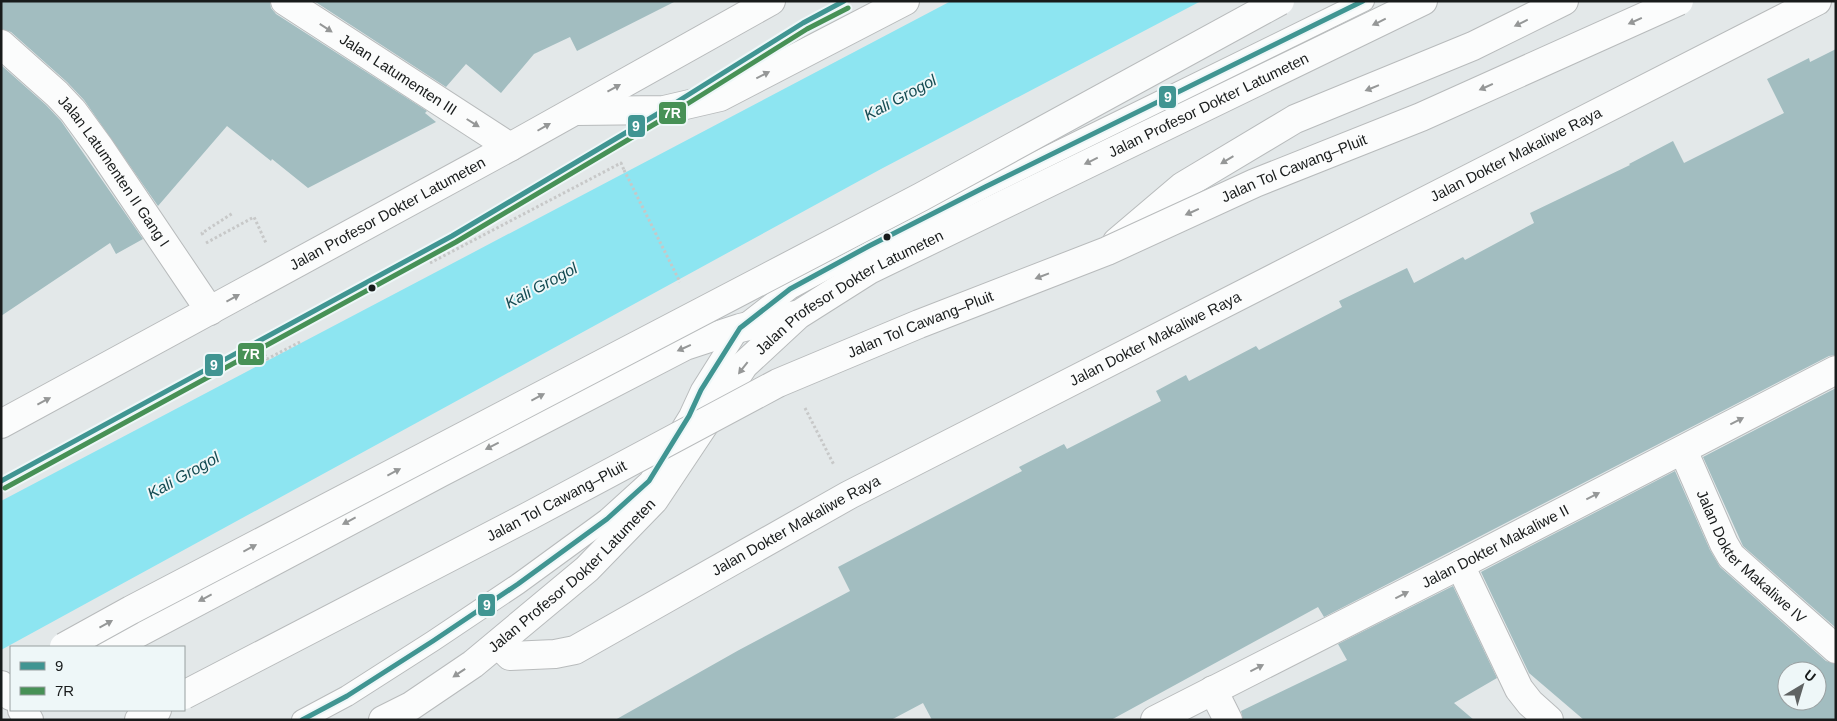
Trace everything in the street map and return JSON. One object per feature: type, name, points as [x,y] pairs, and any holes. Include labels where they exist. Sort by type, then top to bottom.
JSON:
[{"type":"main road","name":"Jalan Latumenten III","points":[[285,1],[510,147]]},
{"type":"main road","name":"Jalan Profesor Dokter Latumeten","points":[[1,424],[510,147],[771,1]]},
{"type":"main road","points":[[572,112],[664,110],[720,97],[905,1]]},
{"type":"main road","points":[[66,646],[140,605],[913,202],[1280,1]]},
{"type":"main road","name":"Jalan Profesor Dokter Latumeten","points":[[383,720],[414,713],[588,569],[654,500],[744,365],[798,315],[869,270],[1423,1]]},
{"type":"main road","points":[[1107,251],[1183,186],[1295,119],[1474,46],[1564,1]]},
{"type":"main road","name":"Jalan Tol Cawang–Pluit","points":[[185,694],[529,516],[778,383],[919,324],[1107,251],[1256,183],[1421,117],[1679,1]]},
{"type":"main road","name":"Jalan Dokter Makaliwe Raya","points":[[498,644],[510,656],[555,654],[575,650],[849,495],[1817,1]]},
{"type":"main road","name":"Jalan Latumenten II Gang I","points":[[1,44],[74,111],[210,311]]},
{"type":"main road","points":[[114,646],[440,472],[685,346],[740,328],[798,315]]},
{"type":"main road","name":"Jalan Dokter Makaliwe II","points":[[1155,720],[1460,565],[1836,370]]},
{"type":"main road","name":"Jalan Dokter Makaliwe IV","points":[[1683,450],[1731,556],[1836,649]]},
{"type":"main road","points":[[1460,565],[1520,690],[1530,703],[1549,720]]},
{"type":"main road","points":[[1213,690],[1228,720]]},
{"type":"main road","points":[[139,720],[155,711]]},
{"type":"lane","points":[[302,720],[347,696],[433,641],[518,584],[614,512],[649,481],[689,416],[700,390],[740,328],[790,289],[985,187],[1364,1]]},
{"type":"path","points":[[430,263],[621,164],[680,282]]},
{"type":"path","points":[[233,213],[202,232],[207,244],[254,216],[279,273]]},
{"type":"path","points":[[300,342],[267,359],[262,350],[314,322]]},
{"type":"water","name":"Kali Grogol","points":[[951,1],[1201,1],[881,169],[1,650],[1,501]]},
{"type":"building","points":[[1,1],[270,1],[271,8],[276,14],[427,111],[425,113],[436,122],[308,188],[227,126],[158,206],[84,100],[67,82],[11,32],[1,29]]},
{"type":"building","points":[[314,1],[676,1],[577,51],[570,37],[534,54],[501,93],[466,64],[446,87]]},
{"type":"building","points":[[1836,49],[1836,355],[1829,356],[1324,617],[1318,607],[1111,720],[932,720],[923,703],[891,720],[615,720],[739,650],[850,591],[838,567],[1022,471],[1019,467],[1064,444],[1067,449],[1161,401],[1156,391],[1186,375],[1189,381],[1256,346],[1259,350],[1342,307],[1339,301],[1407,268],[1414,283],[1463,257],[1465,260],[1534,223],[1530,213],[1630,165],[1673,141],[1684,163],[1784,113],[1767,79],[1809,58],[1810,62]]},
{"type":"building","points":[[1,65],[61,121],[143,239],[116,254],[110,243],[1,316]]},
{"type":"building","points":[[1836,388],[1836,628],[1743,546],[1703,457]]},
{"type":"building","points":[[1675,471],[1710,550],[1720,567],[1826,661],[1777,661],[1777,711],[1827,711],[1827,661],[1836,664],[1836,720],[1584,720],[1529,673],[1481,572]]},
{"type":"building","points":[[1453,586],[1497,678],[1454,703],[1474,720],[1243,720],[1241,711],[1347,660],[1338,644]]},
{"type":"transit line","name":"9","points":[[1,481],[452,236],[664,110],[803,23],[844,1]]},
{"type":"transit line","name":"9","points":[[302,720],[347,696],[433,641],[518,584],[607,519],[649,481],[689,416],[701,390],[740,328],[790,289],[985,187],[1363,1]]},
{"type":"transit line","name":"7R","points":[[5,488],[456,242],[668,116],[807,29],[848,8]]}]
